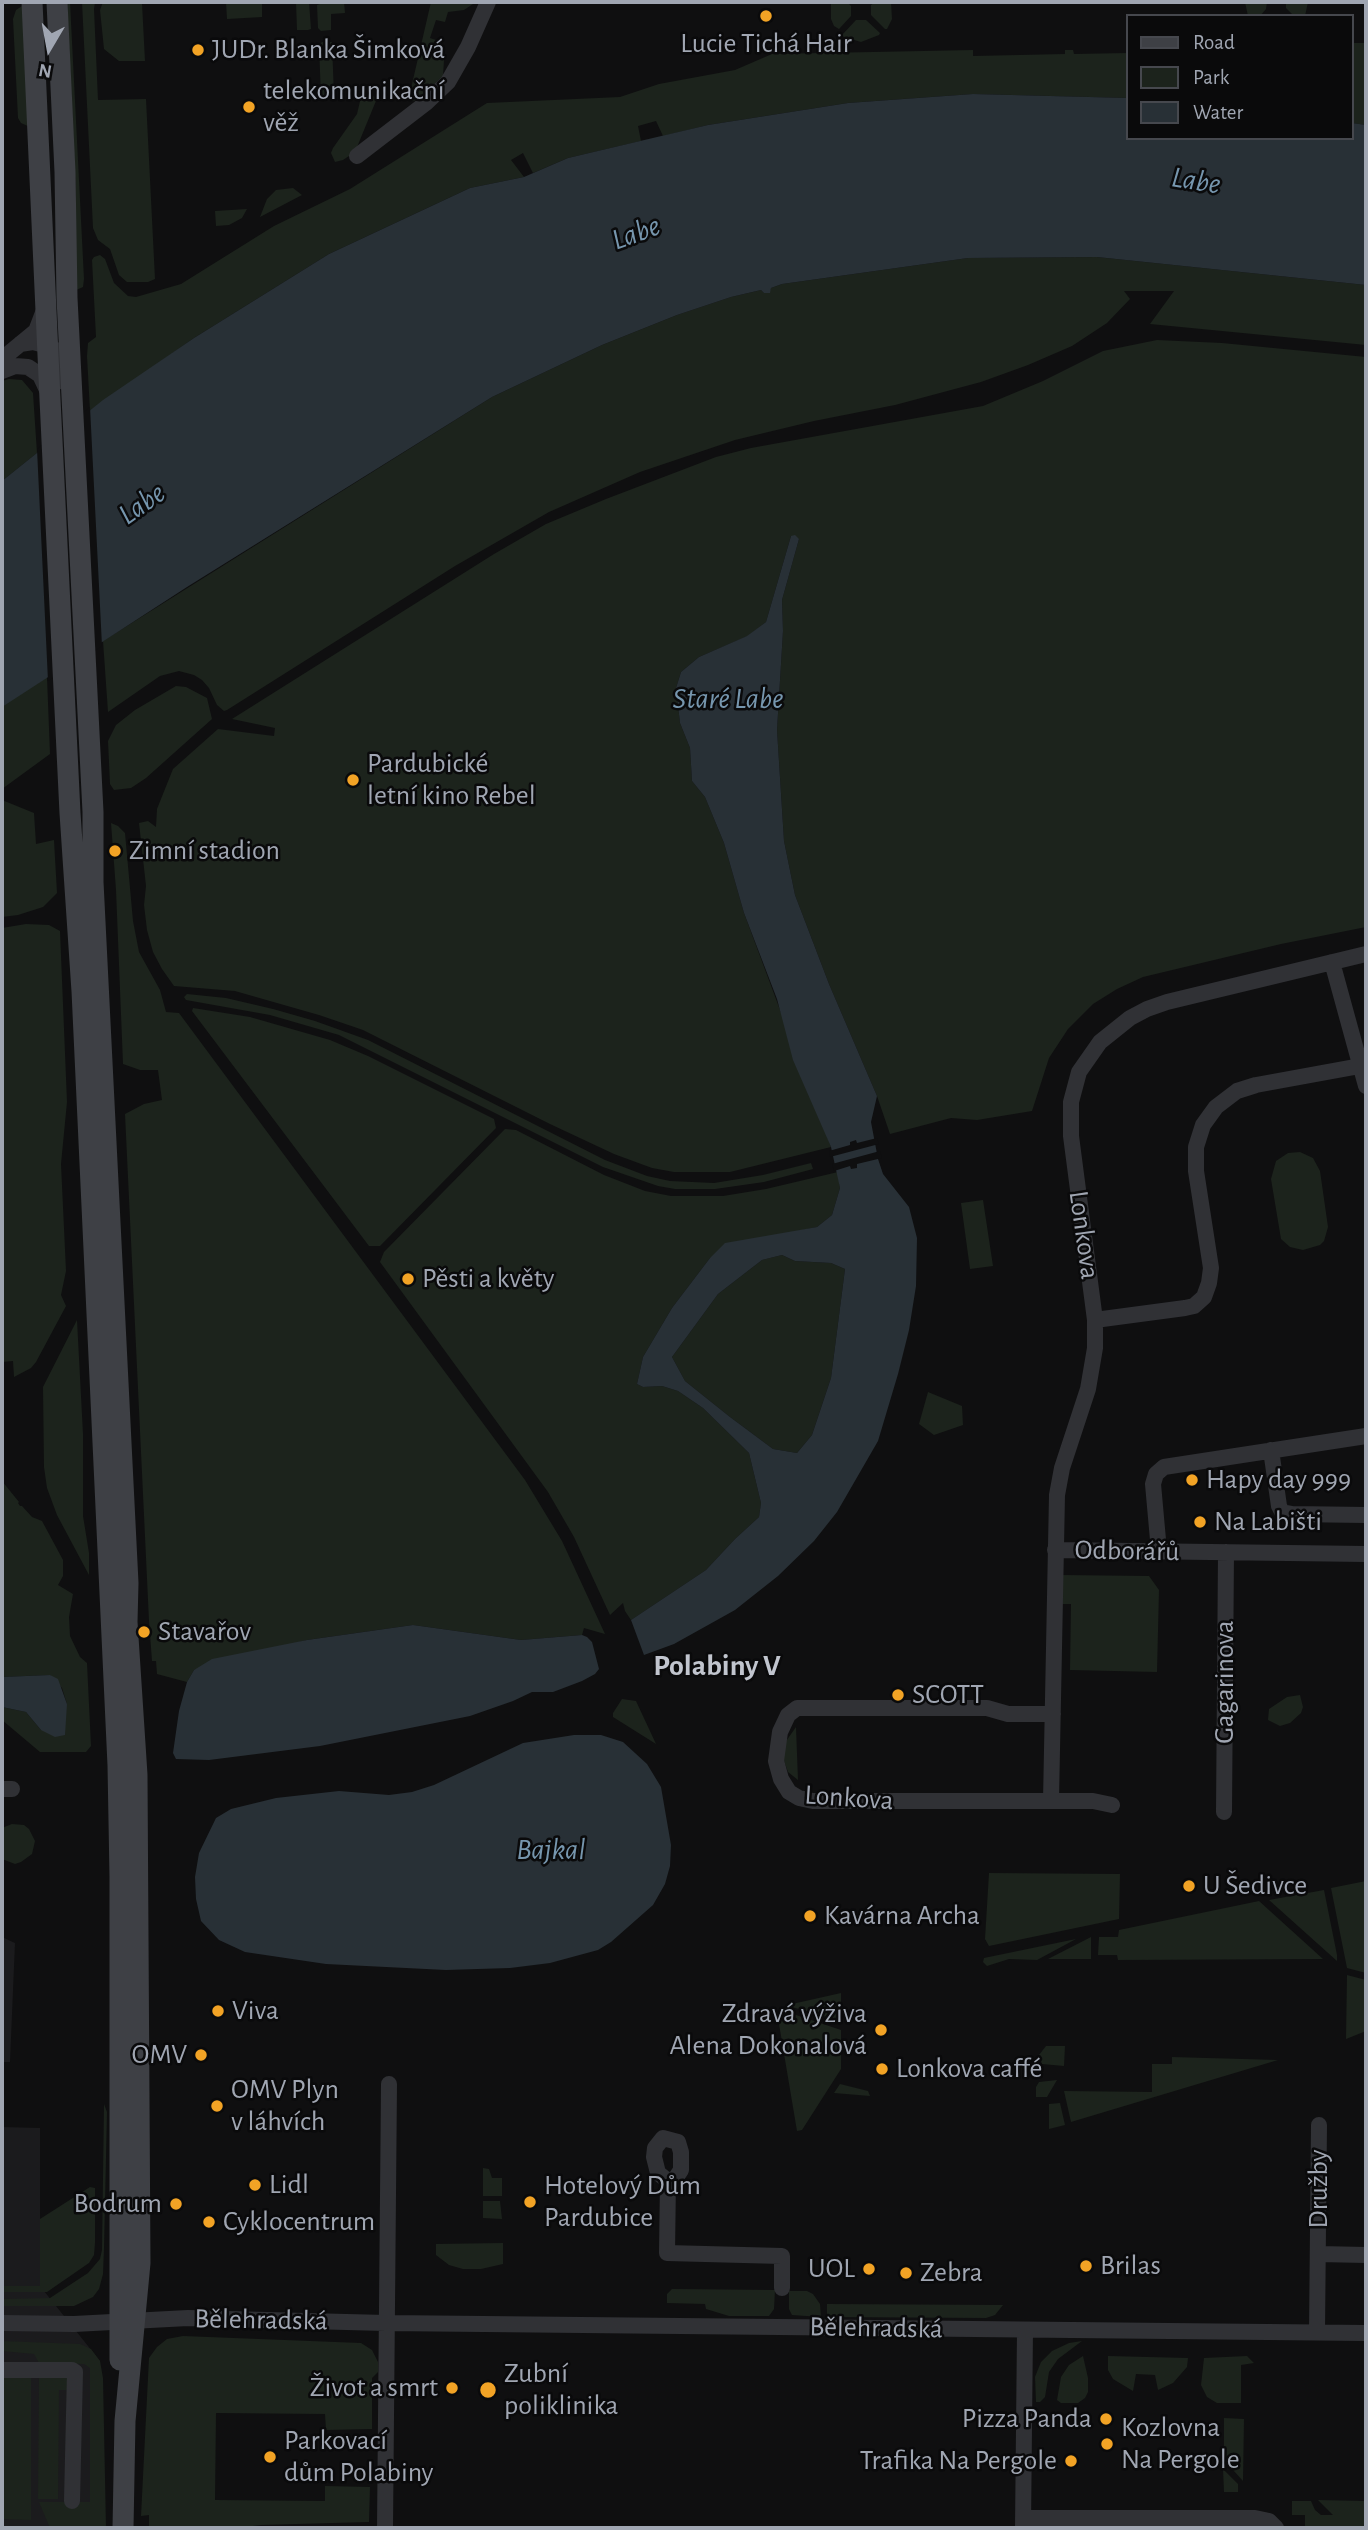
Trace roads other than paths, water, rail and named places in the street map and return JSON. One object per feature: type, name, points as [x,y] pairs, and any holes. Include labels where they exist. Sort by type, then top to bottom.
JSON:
[{"type":"main road","points":[[32,2],[48,345],[74,425],[91,778],[93,882],[128,1583],[127,1622],[137,1775],[140,2263],[128,2320]]},
{"type":"main road","points":[[57,2],[65,172],[66,298],[62,391],[69,792],[82,991],[118,1766],[128,2320],[123,2528]]},
{"type":"street","points":[[357,156],[426,103],[447,82],[468,47],[488,2]]},
{"type":"street","points":[[2,359],[36,331],[46,300]]},
{"type":"street","points":[[20,344],[33,342],[48,345]]},
{"type":"street","points":[[2,371],[15,366],[28,367],[62,391]]},
{"type":"street","name":"Lonkova","points":[[1051,1801],[1055,1550],[1059,1481],[1093,1369],[1095,1321],[1075,1169],[1070,1115],[1073,1089],[1088,1057],[1114,1030],[1147,1009],[1366,954]]},
{"type":"street","points":[[1332,962],[1366,1086]]},
{"type":"street","points":[[1095,1321],[1185,1308],[1200,1301],[1205,1295],[1211,1268],[1195,1156],[1200,1132],[1225,1099],[1256,1084],[1360,1066]]},
{"type":"street","points":[[1159,1551],[1153,1484],[1156,1474],[1171,1465],[1366,1436]]},
{"type":"street","points":[[1271,1450],[1282,1512],[1366,1515]]},
{"type":"street","name":"Odborářů","points":[[1055,1550],[1366,1554]]},
{"type":"street","name":"Gagarinova","points":[[1224,1812],[1226,1552]]},
{"type":"street","name":"Lonkova","points":[[1053,1714],[1008,1714],[987,1708],[797,1709],[791,1711],[784,1722],[776,1749],[776,1761],[785,1786],[793,1796],[806,1800],[1093,1801],[1112,1805]]},
{"type":"street","points":[[385,2528],[389,2084]]},
{"type":"street","name":"Družby","points":[[1317,2332],[1319,2125]]},
{"type":"street","points":[[668,2181],[667,2253],[782,2256],[782,2288]]},
{"type":"street","name":"Družby","points":[[1319,2253],[1366,2255]]},
{"type":"street","name":"Bělehradská","points":[[2,2323],[74,2324],[188,2318],[386,2323],[1366,2333]]},
{"type":"street","points":[[1025,2330],[1023,2523],[1255,2518],[1269,2521],[1276,2528]]},
{"type":"street","points":[[2,2370],[75,2372],[72,2501]]},
{"type":"water","name":"Labe","points":[[973,94],[1126,98],[1126,140],[1354,140],[1354,123],[1366,125],[1366,285],[1097,257],[968,258],[782,284],[771,288],[770,293],[761,290],[731,297],[602,345],[492,397],[187,587],[2,707],[2,481],[103,400],[194,338],[329,254],[470,188],[524,177],[568,158],[708,125],[848,103]]},
{"type":"water","name":"Staré Labe","points":[[795,535],[799,539],[782,600],[783,631],[777,730],[784,841],[795,895],[829,984],[877,1096],[871,1122],[878,1159],[883,1174],[909,1207],[917,1238],[916,1286],[909,1330],[878,1441],[837,1512],[814,1541],[778,1576],[735,1610],[674,1644],[644,1655],[631,1620],[706,1570],[759,1517],[761,1503],[749,1453],[703,1408],[678,1391],[662,1386],[643,1387],[637,1384],[643,1357],[672,1308],[710,1258],[725,1243],[817,1227],[832,1215],[840,1188],[831,1147],[793,1060],[777,999],[744,913],[724,843],[705,797],[692,781],[690,748],[680,723],[676,688],[681,672],[699,657],[747,636],[766,622],[791,536]],"holes":[[[782,1255],[795,1261],[831,1263],[845,1269],[831,1378],[812,1435],[797,1453],[773,1449],[730,1417],[685,1381],[672,1357],[718,1294],[762,1260]]]},
{"type":"water","points":[[413,1625],[521,1640],[582,1635],[592,1642],[599,1669],[582,1681],[553,1692],[532,1692],[470,1716],[320,1746],[209,1760],[176,1759],[173,1753],[179,1711],[187,1682],[194,1670],[212,1659],[307,1640]]},
{"type":"water","points":[[50,1675],[58,1679],[67,1704],[65,1735],[55,1737],[41,1730],[26,1712],[2,1707],[2,1677]]},
{"type":"water","name":"Bajkal","points":[[574,1735],[601,1735],[623,1742],[647,1764],[661,1787],[671,1845],[670,1866],[665,1884],[653,1905],[598,1950],[550,1963],[510,1968],[446,1970],[326,1964],[245,1952],[219,1940],[201,1921],[195,1877],[199,1853],[216,1818],[231,1809],[276,1798],[339,1791],[389,1795],[412,1792],[434,1785],[523,1743]]},
{"type":"place","name":"Lucie Tichá Hair","points":[[766,16]]},
{"type":"place","name":"JUDr. Blanka Šimková","points":[[198,50]]},
{"type":"place","name":"telekomunikační věž","points":[[249,107]]},
{"type":"place","name":"Pardubické letní kino Rebel","points":[[353,780]]},
{"type":"place","name":"Zimní stadion","points":[[115,851]]},
{"type":"place","name":"Pěsti a květy","points":[[408,1279]]},
{"type":"place","name":"Hapy day 999","points":[[1192,1480]]},
{"type":"place","name":"Na Labišti","points":[[1200,1522]]},
{"type":"place","name":"Stavařov","points":[[144,1632]]},
{"type":"place","name":"SCOTT","points":[[898,1695]]},
{"type":"place","name":"U Šedivce","points":[[1189,1886]]},
{"type":"place","name":"Kavárna Archa","points":[[810,1916]]},
{"type":"place","name":"Viva","points":[[218,2011]]},
{"type":"place","name":"Zdravá výživa Alena Dokonalová","points":[[881,2030]]},
{"type":"place","name":"OMV","points":[[201,2055]]},
{"type":"place","name":"Lonkova caffé","points":[[882,2069]]},
{"type":"place","name":"OMV Plyn v láhvích","points":[[217,2106]]},
{"type":"place","name":"Lidl","points":[[255,2185]]},
{"type":"place","name":"Hotelový Dům Pardubice","points":[[530,2202]]},
{"type":"place","name":"Bodrum","points":[[176,2204]]},
{"type":"place","name":"Cyklocentrum","points":[[209,2222]]},
{"type":"place","name":"Brilas","points":[[1086,2266]]},
{"type":"place","name":"UOL","points":[[869,2269]]},
{"type":"place","name":"Zebra","points":[[906,2273]]},
{"type":"place","name":"Život a smrt","points":[[452,2388]]},
{"type":"place","name":"Zubní poliklinika","points":[[488,2390]]},
{"type":"place","name":"Pizza Panda","points":[[1106,2419]]},
{"type":"place","name":"Kozlovna Na Pergole","points":[[1107,2444]]},
{"type":"place","name":"Parkovací dům Polabiny","points":[[270,2457]]},
{"type":"place","name":"Trafika Na Pergole","points":[[1071,2461]]},
{"type":"district","name":"Polabiny V","points":[[717,1666]]}]
